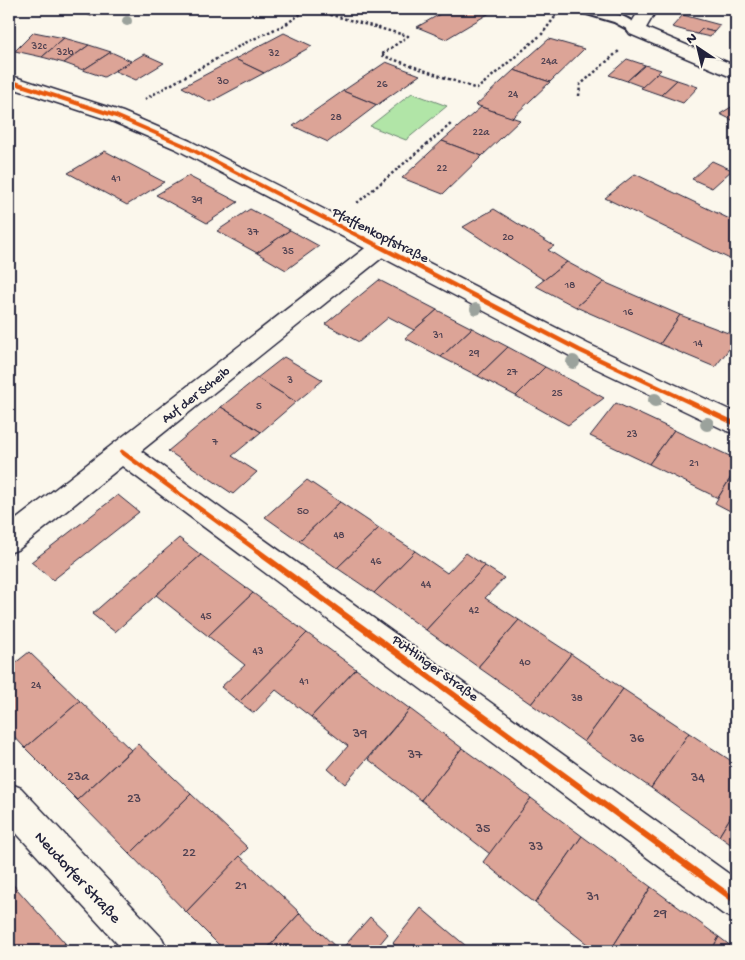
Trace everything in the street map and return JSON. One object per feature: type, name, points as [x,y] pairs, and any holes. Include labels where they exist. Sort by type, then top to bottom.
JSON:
[{"type":"street","points":[[648,9],[636,30],[736,73]]},
{"type":"street","name":"Pfaffenkopfstraße","points":[[9,81],[116,116],[183,145],[579,350],[736,424]]},
{"type":"street","name":"Auf der Scheib","points":[[9,541],[382,247]]},
{"type":"street","name":"Püttlinger Straße","points":[[122,452],[736,900]]},
{"type":"street","name":"Neudorfer Straße","points":[[9,800],[149,951]]},
{"type":"lane","points":[[584,9],[618,19],[636,30]]},
{"type":"path","points":[[116,116],[243,44],[286,24],[308,9]]},
{"type":"path","points":[[306,12],[324,13],[408,36],[381,55],[477,89],[542,34],[562,9]]},
{"type":"path","points":[[579,96],[580,85],[621,49],[636,30]]},
{"type":"path","points":[[364,208],[356,203],[452,123]]},
{"type":"green space","points":[[412,93],[447,106],[406,140],[370,126]]},
{"type":"building","points":[[74,9],[105,9],[91,16]]},
{"type":"building","points":[[449,9],[475,9],[488,14],[446,39],[417,27]]},
{"type":"building","points":[[475,9],[497,9],[488,14]]},
{"type":"building","points":[[683,15],[720,25],[714,32],[702,29],[697,34],[672,27]]},
{"type":"building","points":[[702,29],[714,32],[710,37],[697,34]]},
{"type":"building","points":[[34,32],[64,38],[42,57],[15,51]]},
{"type":"building","points":[[284,33],[312,46],[264,73],[235,59]]},
{"type":"building","points":[[64,38],[89,45],[64,63],[42,57]]},
{"type":"building","points":[[549,39],[584,49],[550,82],[514,70]]},
{"type":"building","points":[[89,45],[111,52],[83,70],[64,63]]},
{"type":"building","points":[[111,52],[131,61],[104,77],[83,70]]},
{"type":"building","points":[[144,54],[164,63],[136,80],[115,71]]},
{"type":"building","points":[[235,59],[264,73],[210,102],[182,87]]},
{"type":"building","points":[[627,59],[645,65],[627,81],[609,75]]},
{"type":"building","points":[[386,62],[420,75],[377,105],[343,91]]},
{"type":"building","points":[[645,65],[661,70],[643,87],[627,81]]},
{"type":"building","points":[[514,70],[550,82],[512,118],[476,105]]},
{"type":"building","points":[[657,73],[677,80],[661,95],[641,88]]},
{"type":"building","points":[[677,80],[698,87],[683,103],[661,95]]},
{"type":"building","points":[[343,91],[377,105],[328,142],[293,126]]},
{"type":"building","points":[[736,104],[736,122],[720,114]]},
{"type":"building","points":[[481,107],[520,120],[482,156],[442,141]]},
{"type":"building","points":[[442,141],[482,156],[443,194],[402,178]]},
{"type":"building","points":[[105,151],[164,182],[127,205],[68,173]]},
{"type":"building","points":[[712,161],[732,170],[712,188],[692,179]]},
{"type":"building","points":[[635,174],[736,222],[736,262],[605,198]]},
{"type":"building","points":[[188,176],[238,202],[207,223],[156,195]]},
{"type":"building","points":[[250,209],[290,230],[257,253],[217,231]]},
{"type":"building","points":[[494,209],[554,246],[548,250],[567,262],[544,280],[463,227]]},
{"type":"building","points":[[290,230],[319,246],[286,270],[257,253]]},
{"type":"building","points":[[567,262],[604,282],[576,307],[536,286]]},
{"type":"building","points":[[379,280],[437,310],[414,330],[389,317],[359,342],[325,324]]},
{"type":"building","points":[[604,282],[680,315],[660,344],[576,307]]},
{"type":"building","points":[[437,310],[472,328],[441,357],[405,338]]},
{"type":"building","points":[[680,315],[736,336],[736,340],[715,367],[660,344]]},
{"type":"building","points":[[472,328],[508,347],[478,376],[441,357]]},
{"type":"building","points":[[508,347],[545,367],[516,396],[478,376]]},
{"type":"building","points":[[284,357],[323,380],[296,402],[257,378]]},
{"type":"building","points":[[545,367],[604,398],[568,425],[516,396]]},
{"type":"building","points":[[257,378],[296,402],[261,432],[221,407]]},
{"type":"building","points":[[616,403],[674,430],[649,464],[590,436]]},
{"type":"building","points":[[221,407],[261,432],[232,456],[257,472],[233,494],[168,451]]},
{"type":"building","points":[[674,430],[736,459],[736,469],[718,498],[649,464]]},
{"type":"building","points":[[736,469],[736,514],[715,503]]},
{"type":"building","points":[[307,480],[340,502],[299,541],[265,517]]},
{"type":"building","points":[[118,495],[139,512],[53,580],[31,562]]},
{"type":"building","points":[[340,502],[379,528],[337,568],[299,541]]},
{"type":"building","points":[[379,528],[415,551],[374,593],[337,568]]},
{"type":"building","points":[[179,538],[201,555],[115,632],[92,614]]},
{"type":"building","points":[[415,551],[447,573],[466,553],[485,566],[426,630],[374,593]]},
{"type":"building","points":[[201,555],[253,593],[208,636],[156,595]]},
{"type":"building","points":[[485,566],[504,578],[485,598],[519,620],[478,667],[426,630]]},
{"type":"building","points":[[253,593],[307,633],[239,702],[221,687],[245,665],[208,636]]},
{"type":"building","points":[[519,620],[571,654],[531,704],[478,667]]},
{"type":"building","points":[[307,633],[356,669],[311,717],[276,690],[254,713],[239,702]]},
{"type":"building","points":[[29,652],[80,701],[25,748],[9,731],[9,668]]},
{"type":"building","points":[[571,654],[623,689],[584,742],[531,704]]},
{"type":"building","points":[[356,669],[410,709],[345,784],[328,769],[348,746],[311,717]]},
{"type":"building","points":[[623,689],[689,733],[651,788],[584,742]]},
{"type":"building","points":[[80,701],[131,750],[77,800],[25,748]]},
{"type":"building","points":[[410,709],[462,748],[421,800],[368,759]]},
{"type":"building","points":[[689,733],[736,764],[736,808],[719,836],[651,788]]},
{"type":"building","points":[[138,744],[191,794],[130,854],[77,800]]},
{"type":"building","points":[[462,748],[531,798],[490,854],[421,800]]},
{"type":"building","points":[[191,794],[248,848],[186,912],[130,854]]},
{"type":"building","points":[[531,798],[582,836],[535,903],[483,862]]},
{"type":"building","points":[[736,808],[736,848],[719,836]]},
{"type":"building","points":[[582,836],[651,887],[610,951],[596,951],[535,903]]},
{"type":"building","points":[[240,856],[300,913],[265,951],[225,951],[186,912]]},
{"type":"building","points":[[9,880],[65,943],[57,951],[9,951]]},
{"type":"building","points":[[651,887],[719,937],[711,951],[610,951]]},
{"type":"building","points":[[421,908],[472,951],[401,951],[393,943]]},
{"type":"building","points":[[300,913],[340,951],[265,951]]},
{"type":"building","points":[[370,917],[388,934],[374,951],[340,951]]},
{"type":"building","points":[[719,937],[736,950],[736,951],[711,951]]},
{"type":"building","points":[[65,943],[72,951],[57,951]]},
{"type":"cycle path","points":[[9,81],[116,116],[183,145],[579,350],[736,424]]},
{"type":"cycle path","points":[[122,452],[736,901]]}]
